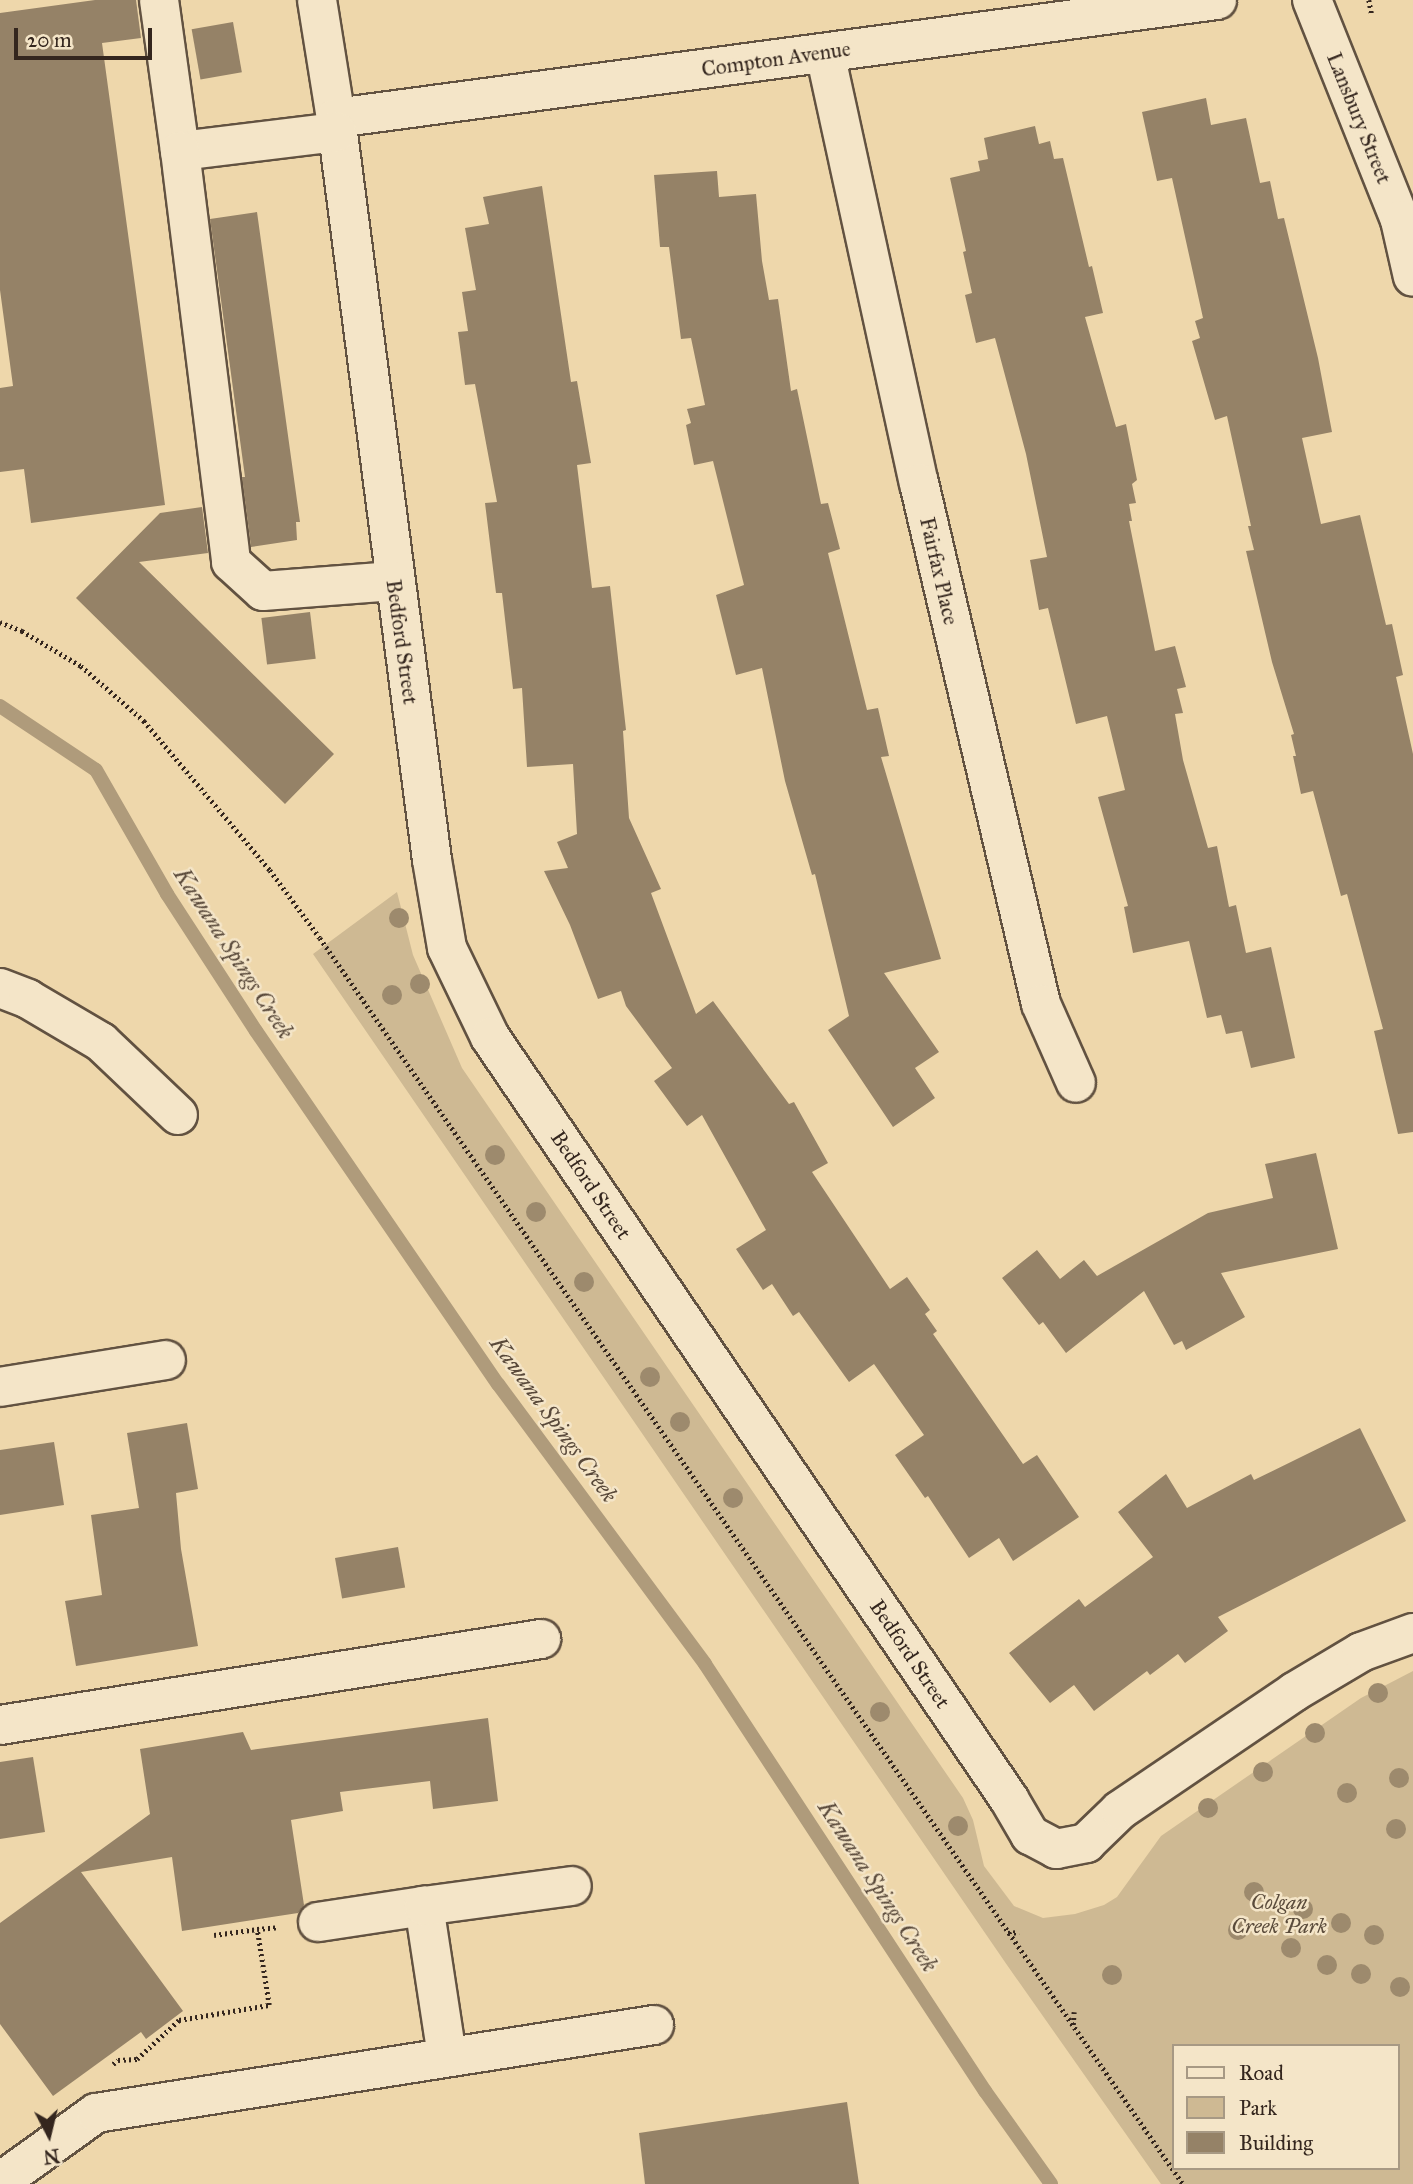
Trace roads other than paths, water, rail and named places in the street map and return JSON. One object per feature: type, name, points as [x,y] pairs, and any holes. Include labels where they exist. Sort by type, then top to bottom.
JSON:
[{"type":"street","points":[[159,0],[231,562],[263,591],[394,581]]},
{"type":"street","name":"Bedford Street","points":[[317,0],[337,125],[394,581],[447,948],[490,1037],[1009,1799],[1030,1835],[1056,1849],[1086,1843],[1120,1810],[1294,1692],[1361,1652],[1413,1633]]},
{"type":"street","name":"Compton Avenue","points":[[180,151],[825,52],[1217,0]]},
{"type":"street","name":"Lansbury Street","points":[[1312,0],[1400,220],[1413,277]]},
{"type":"street","name":"Fairfax Place","points":[[825,52],[919,483],[1041,1004],[1076,1083]]},
{"type":"street","points":[[0,988],[28,999],[101,1042],[178,1115]]},
{"type":"street","points":[[0,1387],[166,1360]]},
{"type":"street","points":[[0,1725],[541,1639]]},
{"type":"street","points":[[318,1922],[572,1886]]},
{"type":"street","points":[[424,1906],[447,2056]]},
{"type":"street","points":[[0,2182],[96,2113],[654,2025]]},
{"type":"waterway","name":"Kawana Spings Creek","points":[[0,706],[96,770],[167,894],[256,1031],[498,1384],[705,1664],[985,2091],[1051,2184]]},
{"type":"park label","name":"Colgan Creek Park","points":[[1279,1914]]}]
